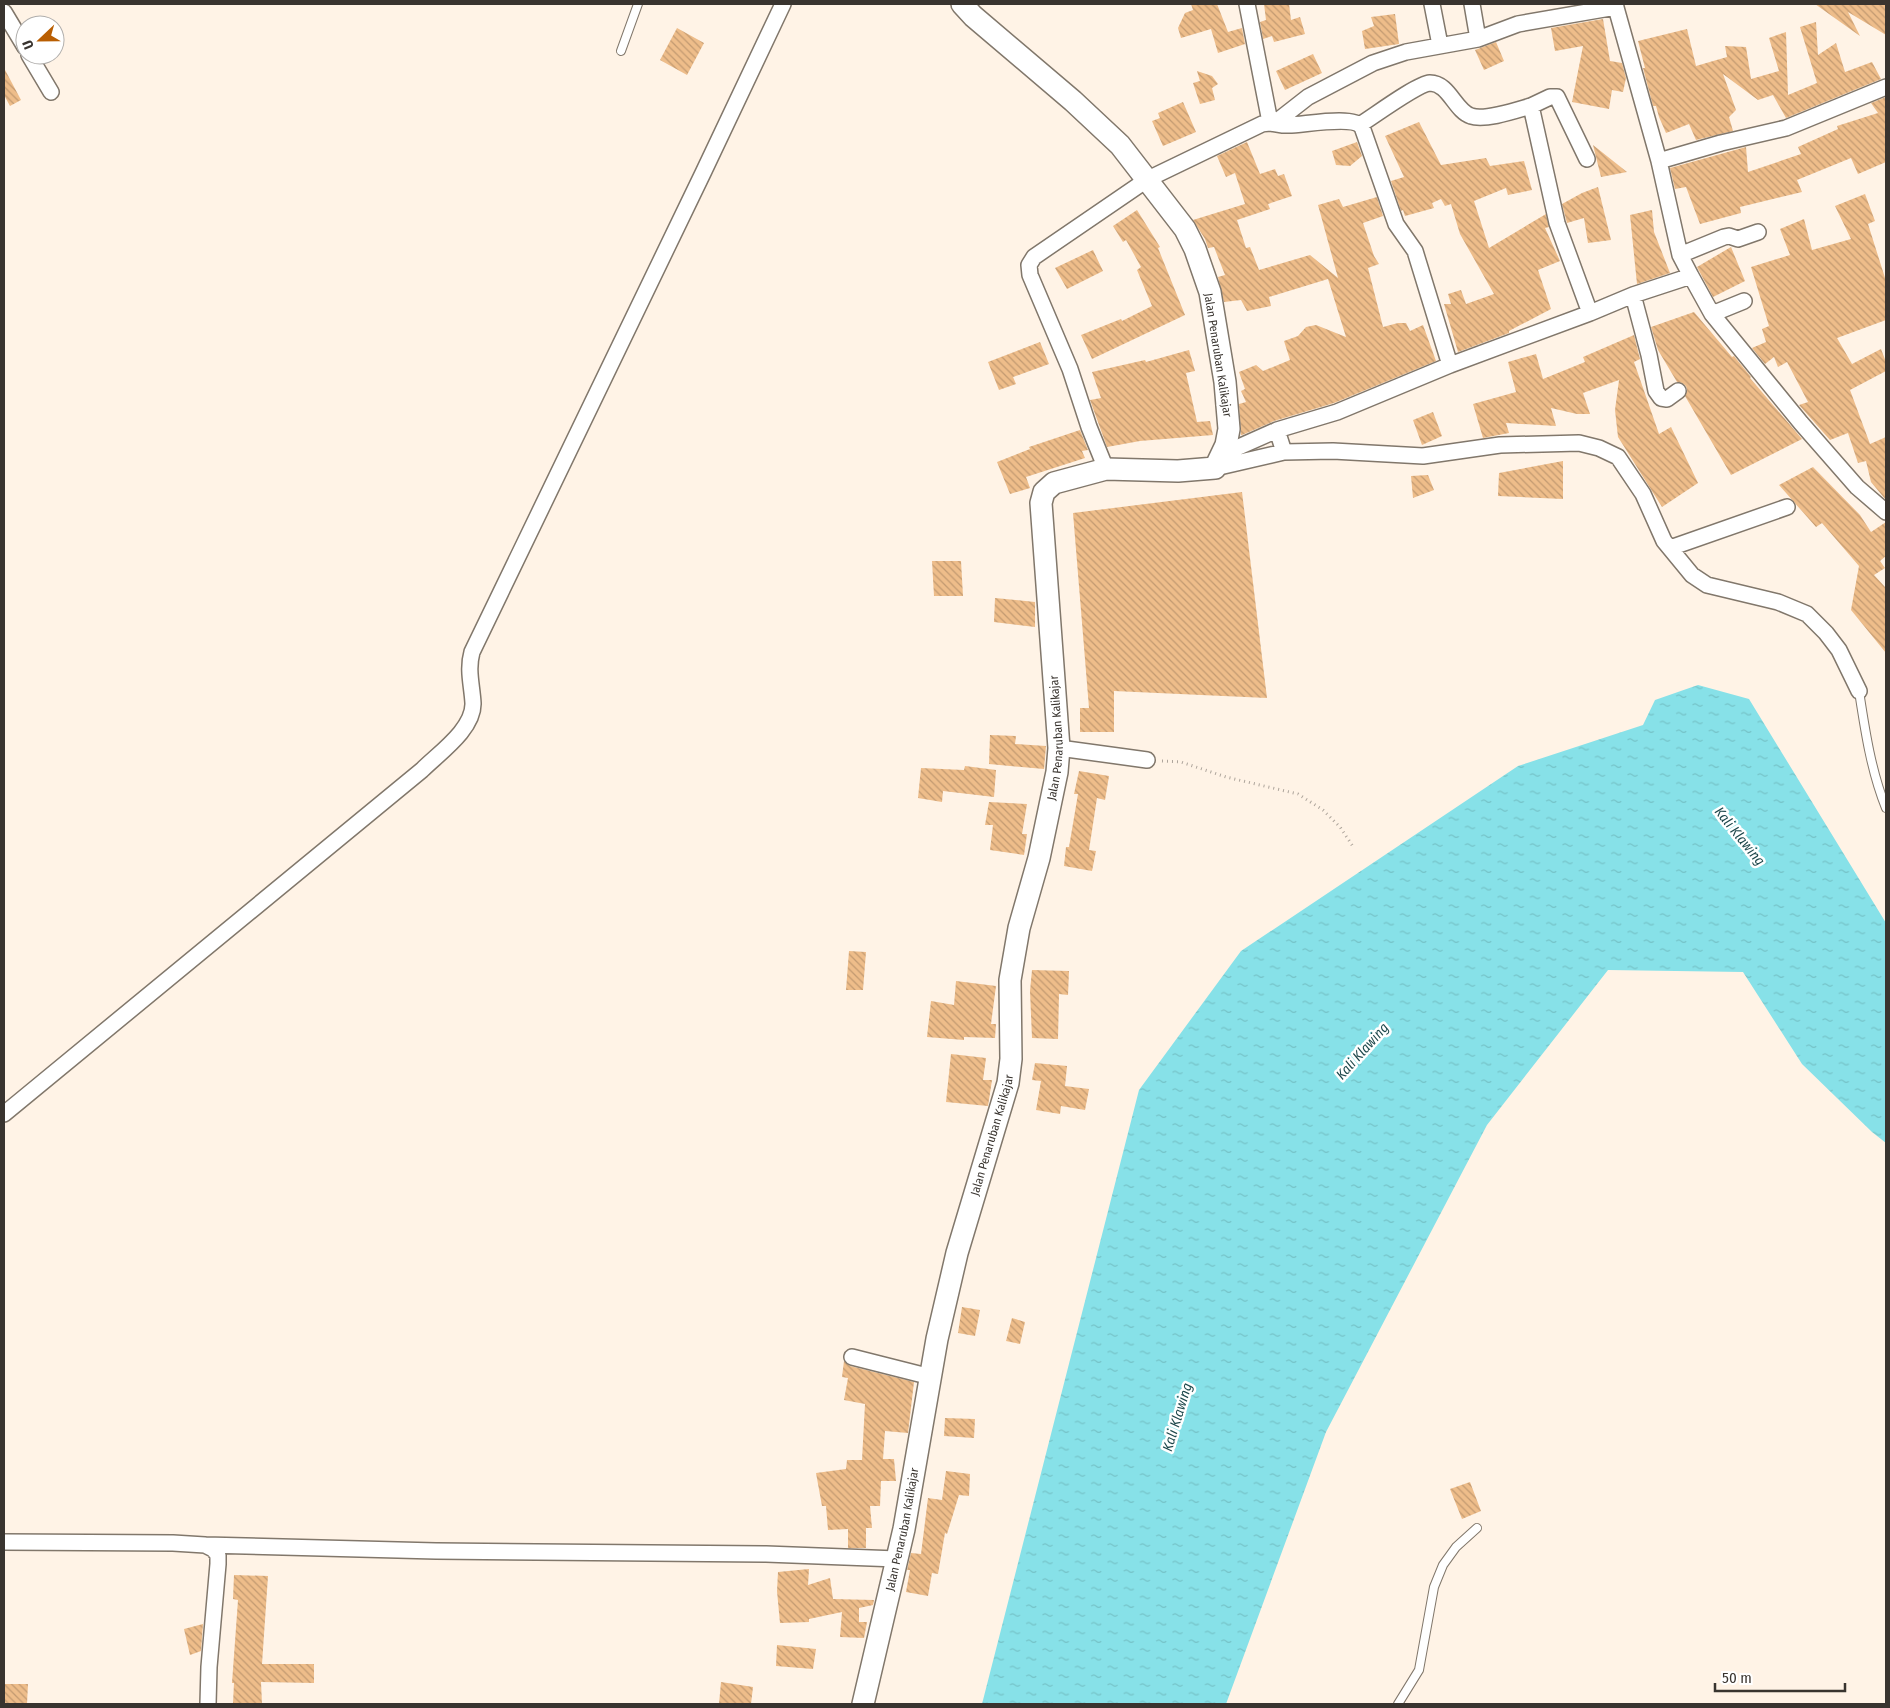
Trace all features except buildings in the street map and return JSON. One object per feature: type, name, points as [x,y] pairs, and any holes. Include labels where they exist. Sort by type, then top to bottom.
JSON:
[{"type":"street","points":[[4,1114],[422,770],[466,726],[473,710],[469,669],[472,652],[704,173],[783,4]]},
{"type":"street","name":"Jalan Penaruban Kalikajar","points":[[862,1704],[897,1558],[937,1339],[957,1253],[1008,1083],[1011,1059],[1010,980],[1018,928],[1039,858],[1057,772],[1059,748],[1041,503],[1044,492],[1054,483],[1106,469],[1178,471],[1219,461],[1226,444],[1229,429],[1228,406],[1210,292],[1195,249],[1185,229],[1120,145],[962,4]]},
{"type":"street","points":[[1247,4],[1273,122]]},
{"type":"street","points":[[1432,4],[1440,45]]},
{"type":"street","points":[[1472,4],[1478,39]]},
{"type":"street","points":[[1106,469],[1089,427],[1070,369],[1030,275],[1029,265],[1034,257],[1148,179],[1262,124],[1273,122],[1308,98],[1373,63],[1406,52],[1478,39],[1518,24],[1616,5],[1659,161],[1680,256],[1690,276],[1712,314],[1826,452],[1857,487],[1886,512]]},
{"type":"street","points":[[4,12],[15,31]]},
{"type":"street","points":[[36,65],[51,92]]},
{"type":"street","points":[[1273,122],[1286,126],[1339,122],[1361,124],[1415,89],[1429,83],[1444,89],[1470,116],[1481,118],[1531,106],[1550,97],[1557,97],[1587,159]]},
{"type":"street","points":[[1659,161],[1721,143],[1786,128],[1886,87]]},
{"type":"street","points":[[1531,106],[1557,223],[1590,313]]},
{"type":"street","points":[[1361,124],[1396,224],[1415,251],[1450,365]]},
{"type":"street","points":[[1680,256],[1724,237],[1729,236],[1738,239],[1758,232]]},
{"type":"street","points":[[1219,461],[1278,430],[1338,412],[1450,365],[1633,295],[1690,276]]},
{"type":"street","points":[[1633,295],[1650,355],[1656,391],[1661,398],[1666,399],[1678,391]]},
{"type":"street","points":[[1712,314],[1744,301]]},
{"type":"street","points":[[1278,430],[1284,452]]},
{"type":"street","points":[[1219,461],[1284,452],[1333,451],[1424,456],[1500,444],[1579,444],[1599,448],[1618,457],[1642,494],[1670,548],[1692,575],[1707,584],[1778,602],[1807,614],[1826,633],[1839,650],[1859,691]]},
{"type":"street","points":[[1670,548],[1787,507]]},
{"type":"street","points":[[1059,748],[1147,760]]},
{"type":"street","points":[[852,1357],[931,1377]]},
{"type":"street","points":[[4,1542],[173,1543],[436,1551],[766,1554],[897,1558]]},
{"type":"street","points":[[205,1545],[213,1549],[218,1555],[208,1667],[208,1704]]},
{"type":"lane","points":[[621,50],[638,4]]},
{"type":"lane","points":[[1859,691],[1878,788],[1886,808]]},
{"type":"lane","points":[[1398,1704],[1420,1670],[1434,1587],[1443,1565],[1456,1547],[1477,1528]]},
{"type":"path","points":[[1147,760],[1181,762],[1226,777],[1298,794],[1329,816],[1340,827],[1354,848]]},
{"type":"water","name":"Kali Klawing","points":[[1698,685],[1749,699],[1886,923],[1886,1143],[1872,1132],[1802,1064],[1743,972],[1608,970],[1487,1125],[1326,1432],[1226,1704],[982,1704],[1139,1090],[1241,951],[1518,766],[1643,725],[1655,700]]}]
